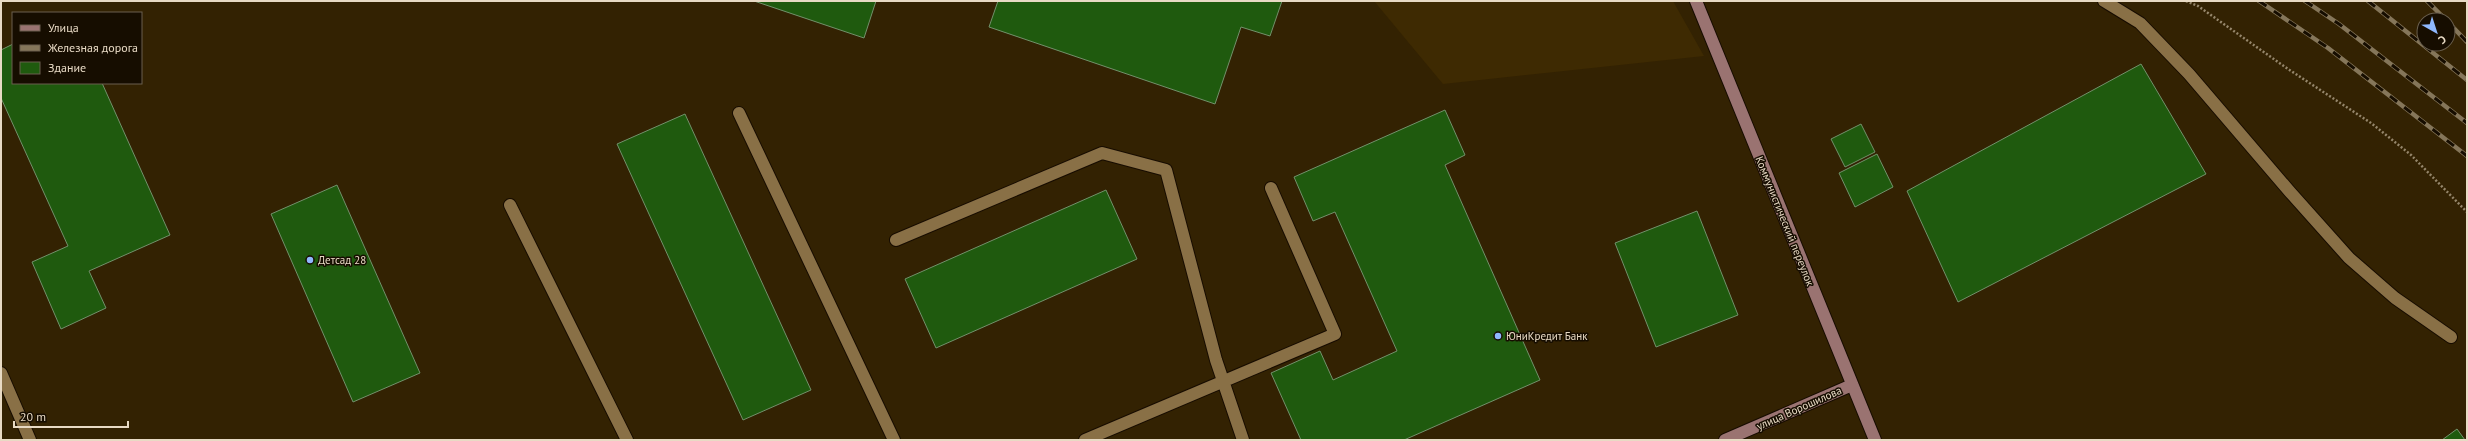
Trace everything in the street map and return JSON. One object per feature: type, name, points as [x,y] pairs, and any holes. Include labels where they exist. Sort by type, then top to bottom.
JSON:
[{"type":"street","name":"Коммунистический переулок","points":[[1696,1],[1875,440]]},
{"type":"street","points":[[2104,1],[2140,23],[2190,74],[2290,192],[2349,258],[2395,298],[2451,337]]},
{"type":"street","points":[[739,114],[894,440]]},
{"type":"street","points":[[896,240],[1102,153],[1166,170],[1223,382],[1243,440]]},
{"type":"street","points":[[1085,440],[1335,334],[1271,188]]},
{"type":"street","points":[[510,205],[627,440]]},
{"type":"street","points":[[1,373],[30,440]]},
{"type":"street","name":"улица Ворошилова","points":[[1725,440],[1852,385]]},
{"type":"path","points":[[2186,1],[2198,6],[2288,69],[2371,123],[2411,155],[2467,212]]},
{"type":"shaded area","points":[[1374,1],[1673,1],[1704,56],[1443,84]]},
{"type":"building","points":[[754,1],[876,1],[864,38]]},
{"type":"building","points":[[998,1],[1282,1],[1270,36],[1241,27],[1215,104],[989,27]]},
{"type":"building","points":[[12,44],[12,84],[102,84],[170,235],[89,271],[106,308],[61,329],[32,262],[68,246],[1,98],[1,50]]},
{"type":"building","points":[[2141,64],[2206,174],[1958,302],[1907,191]]},
{"type":"building","points":[[1445,110],[1465,155],[1445,165],[1540,380],[1404,440],[1301,440],[1271,373],[1320,351],[1333,380],[1397,351],[1335,212],[1313,221],[1294,177]]},
{"type":"building","points":[[685,114],[811,390],[743,420],[617,144]]},
{"type":"building","points":[[1861,124],[1875,152],[1845,167],[1831,139]]},
{"type":"building","points":[[1877,154],[1893,187],[1855,207],[1839,173]]},
{"type":"building","points":[[337,185],[420,373],[353,402],[271,214]]},
{"type":"building","points":[[1106,190],[1137,259],[936,348],[905,279]]},
{"type":"building","points":[[1697,211],[1738,315],[1656,347],[1615,243]]},
{"type":"building","points":[[2457,429],[2465,440],[2442,440]]},
{"type":"railway","points":[[2259,1],[2328,48],[2467,156]]},
{"type":"railway","points":[[2305,1],[2339,24],[2467,123]]},
{"type":"railway","points":[[2368,1],[2467,80]]},
{"type":"railway","points":[[2427,1],[2438,12]]},
{"type":"railway","points":[[2456,30],[2467,42]]},
{"type":"place","name":"Детсад 28","points":[[310,260]]},
{"type":"place","name":"ЮниКредит Банк","points":[[1498,336]]}]
